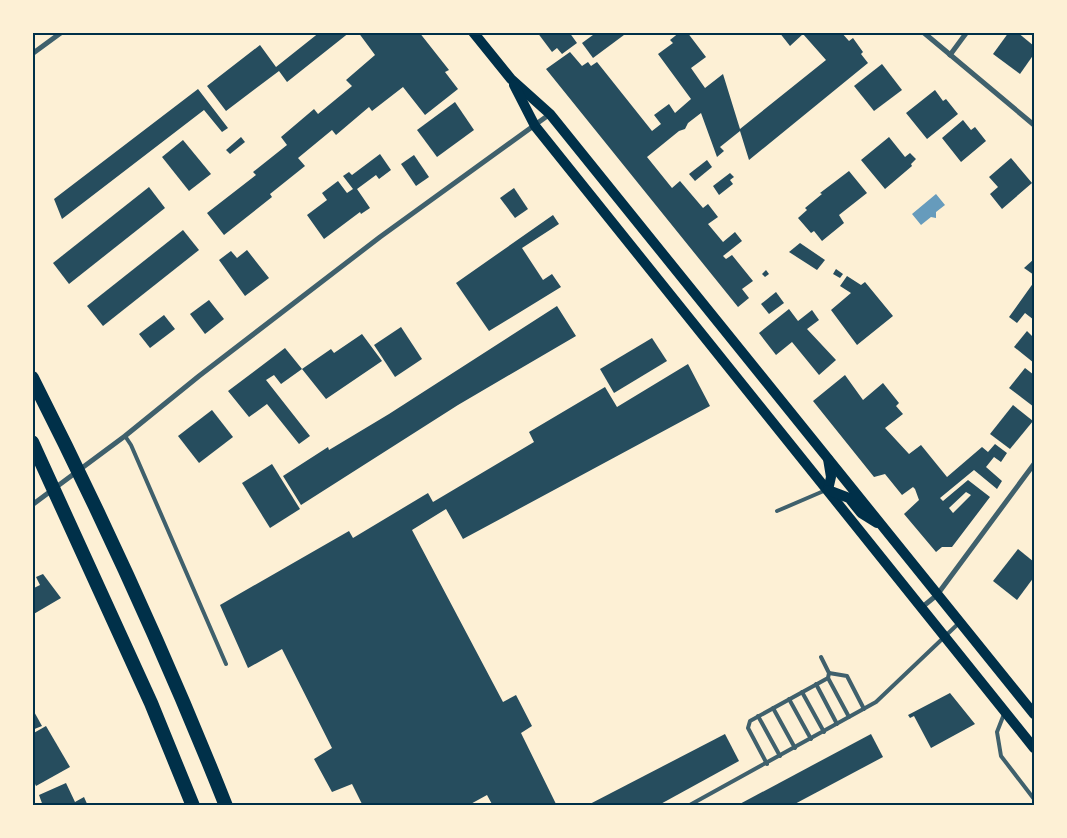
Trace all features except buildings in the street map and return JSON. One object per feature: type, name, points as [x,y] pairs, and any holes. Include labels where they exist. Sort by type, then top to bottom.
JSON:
[{"type":"highway","points":[[32,378],[97,508],[179,691],[226,806]]},
{"type":"highway","points":[[34,445],[151,703],[193,806]]},
{"type":"main road","points":[[473,32],[511,79],[550,114],[1034,714]]},
{"type":"main road","points":[[511,79],[535,126],[1034,748]]},
{"type":"main road","points":[[828,458],[831,477],[828,490]]},
{"type":"main road","points":[[828,490],[849,498],[861,513],[884,527]]},
{"type":"street","points":[[32,54],[62,32]]},
{"type":"street","points":[[923,32],[1034,125]]},
{"type":"street","points":[[950,55],[967,32]]},
{"type":"street","points":[[32,505],[125,436],[207,370],[380,237],[550,114]]},
{"type":"street","points":[[921,608],[937,595],[1034,464]]},
{"type":"lane","points":[[125,436],[131,445],[226,664]]},
{"type":"lane","points":[[778,511],[828,490]]},
{"type":"lane","points":[[688,806],[876,702],[943,636],[959,623]]},
{"type":"lane","points":[[821,657],[849,717]]},
{"type":"lane","points":[[767,764],[748,728],[750,721],[829,675],[847,676],[864,709]]},
{"type":"lane","points":[[816,684],[837,724]]},
{"type":"lane","points":[[802,692],[824,732]]},
{"type":"lane","points":[[788,699],[810,739]]},
{"type":"lane","points":[[773,708],[795,748]]},
{"type":"lane","points":[[1005,712],[997,732],[1001,756],[1034,799]]},
{"type":"lane","points":[[758,716],[780,756]]},
{"type":"water","points":[[936,194],[945,205],[936,212],[936,218],[931,217],[921,225],[912,214]]}]
